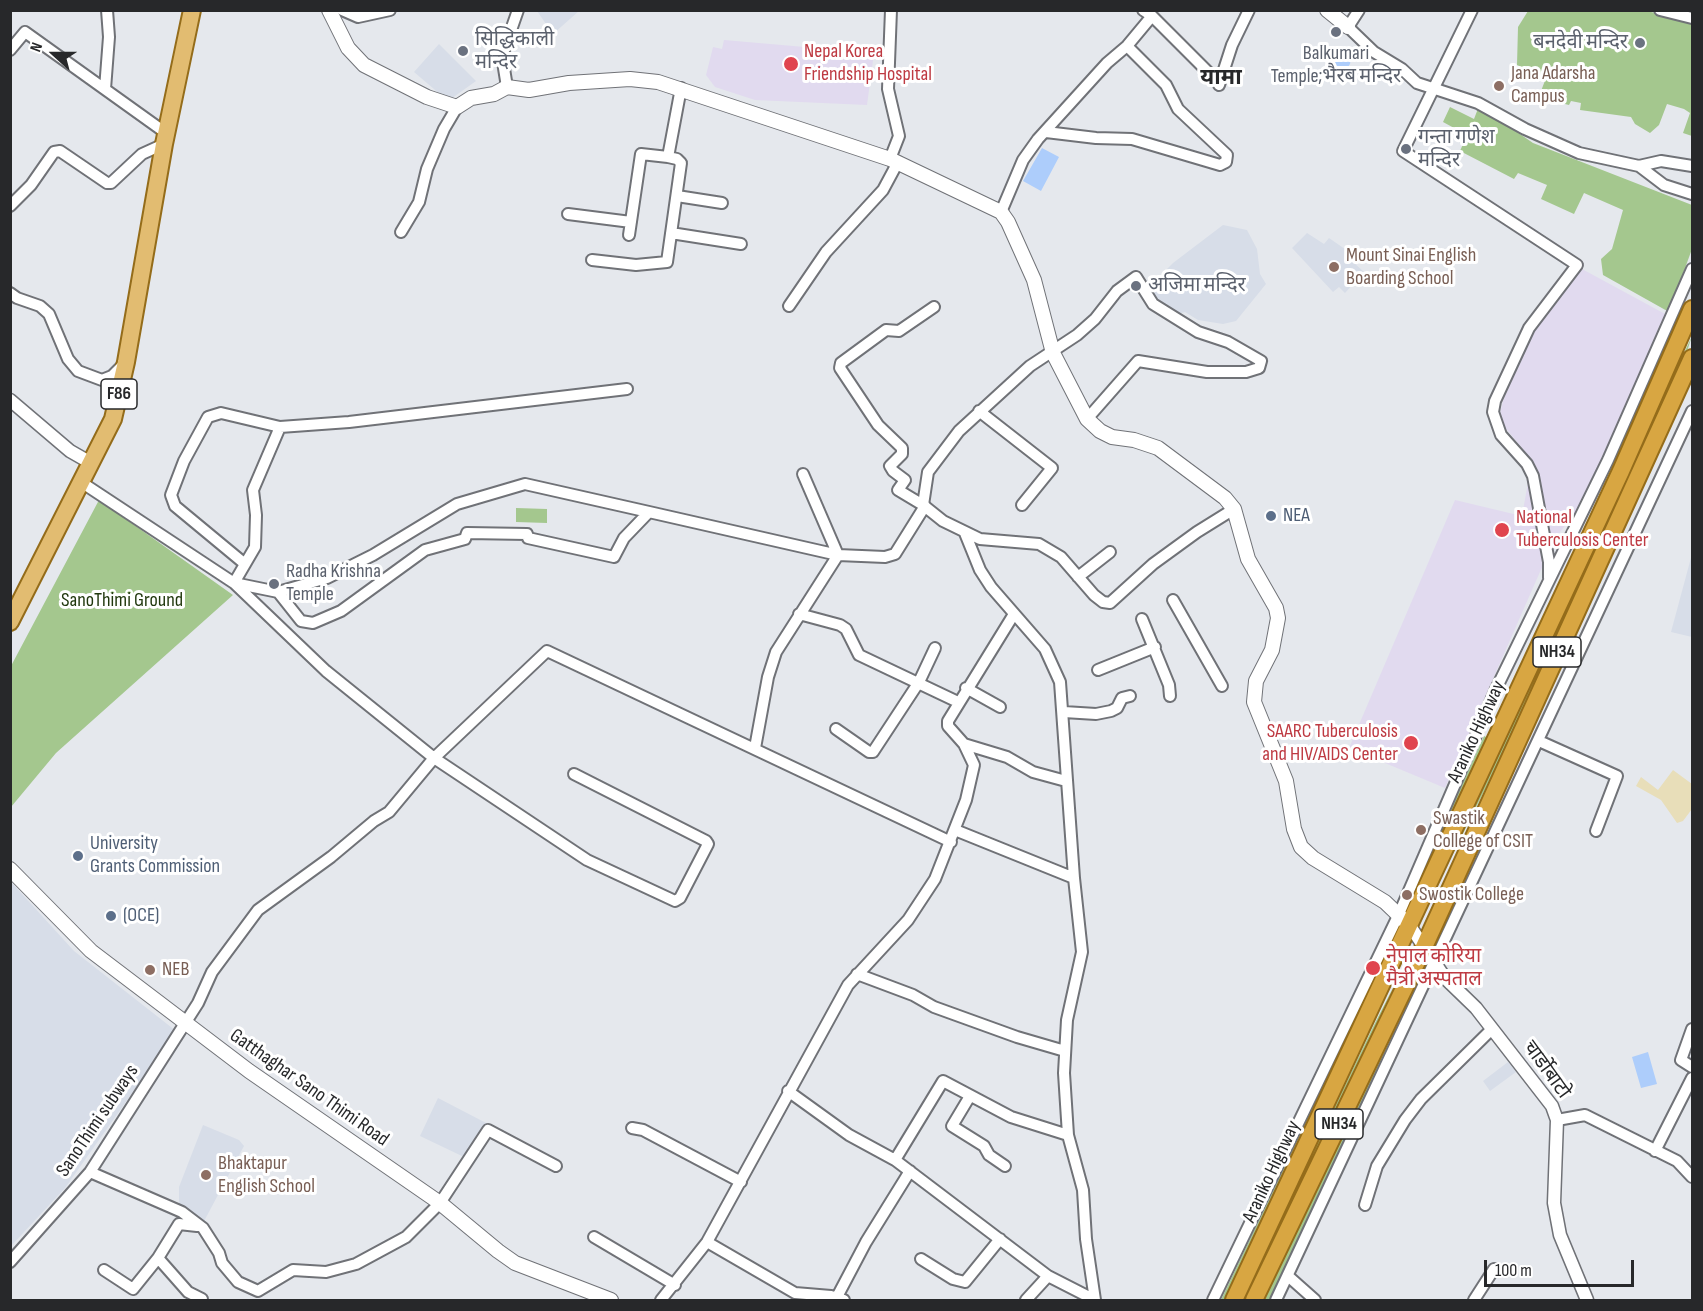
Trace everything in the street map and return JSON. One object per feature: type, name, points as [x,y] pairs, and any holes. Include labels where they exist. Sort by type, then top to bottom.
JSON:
[{"type":"highway","name":"Araniko Highway","points":[[1234,1300],[1404,920],[1616,482],[1692,309]]},
{"type":"highway","name":"Araniko Highway","points":[[1254,1300],[1428,955],[1692,358]]},
{"type":"main road","name":"F86","points":[[10,622],[108,431],[118,401],[165,139],[192,10]]},
{"type":"main road","points":[[329,10],[348,48],[364,65],[427,97],[457,107],[471,98],[494,94],[507,87],[529,90],[569,83],[630,79],[681,88],[894,161],[1000,212],[1008,222],[1034,280],[1053,353],[1087,419],[1100,431],[1112,437],[1147,443],[1164,452],[1191,475],[1225,498],[1234,509],[1248,559],[1276,608],[1278,618],[1272,650],[1256,681],[1254,702],[1286,781],[1298,841],[1313,858],[1385,902],[1404,920]]},
{"type":"main road","points":[[1327,10],[1348,27]]},
{"type":"main road","name":"Gatthaghar Sano Thimi Road","points":[[10,869],[91,951],[266,1083],[441,1203],[479,1237],[515,1263],[611,1300]]},
{"type":"street","points":[[105,89],[109,37],[107,10]]},
{"type":"street","points":[[342,10],[358,17],[390,10]]},
{"type":"street","points":[[507,87],[501,57],[518,10]]},
{"type":"street","points":[[789,306],[826,252],[883,190],[894,161],[899,136],[888,89],[891,10]]},
{"type":"street","points":[[1219,85],[1232,45],[1249,10]]},
{"type":"street","points":[[1359,10],[1348,27],[1374,52],[1402,69],[1418,83],[1478,103],[1525,129],[1579,153],[1639,166],[1664,185],[1692,194]]},
{"type":"street","points":[[1472,10],[1403,151],[1577,265],[1529,328],[1495,401],[1493,412],[1501,435],[1527,464],[1533,476],[1549,562],[1549,581]]},
{"type":"street","points":[[1660,10],[1692,18]]},
{"type":"street","points":[[1000,212],[1023,160],[1038,139],[1107,63],[1127,46],[1147,13],[1210,74]]},
{"type":"street","points":[[10,50],[25,32],[105,89],[165,139],[142,154],[111,183],[107,183],[60,151],[54,152],[31,185],[10,206]]},
{"type":"street","points":[[1046,132],[1096,138],[1132,139],[1220,165],[1226,162],[1227,155],[1178,109],[1166,85],[1127,46]]},
{"type":"street","points":[[668,157],[681,88]]},
{"type":"street","points":[[401,232],[419,202],[428,169],[444,129],[457,107]]},
{"type":"street","points":[[592,260],[636,265],[667,262],[681,163],[677,159],[641,154],[630,235]]},
{"type":"street","points":[[1639,166],[1661,161],[1692,166]]},
{"type":"street","points":[[676,195],[722,203]]},
{"type":"street","points":[[568,214],[631,222]]},
{"type":"street","points":[[671,233],[741,244]]},
{"type":"street","points":[[1213,1300],[1404,920],[1496,689],[1608,460],[1692,269]]},
{"type":"street","points":[[234,583],[278,592],[327,578],[373,555],[457,504],[525,484],[838,555],[885,557],[895,554],[924,506],[928,472],[958,430],[1030,366],[1053,353],[1095,319],[1117,291],[1136,277],[1153,304],[1198,332],[1228,342],[1261,361],[1259,368],[1246,372],[1207,372],[1138,361],[1087,419]]},
{"type":"street","points":[[10,292],[45,310],[72,365],[86,375],[102,380],[114,391],[118,401]]},
{"type":"street","points":[[934,307],[899,331],[886,330],[841,363],[840,368],[878,425],[902,448],[902,454],[890,466],[904,480],[898,490],[965,533],[980,539],[1039,544],[1061,557],[1094,595],[1110,603],[1153,564],[1234,509]]},
{"type":"street","points":[[102,380],[112,376],[126,362]]},
{"type":"street","points":[[245,564],[175,506],[171,495],[184,461],[207,417],[221,413],[280,427],[349,422],[627,389]]},
{"type":"street","points":[[10,400],[70,451],[91,463]]},
{"type":"street","points":[[979,411],[1052,468],[1022,505]]},
{"type":"street","points":[[1276,1300],[1428,955],[1539,741],[1692,411]]},
{"type":"street","points":[[234,583],[255,547],[256,515],[253,490],[280,427]]},
{"type":"street","points":[[803,474],[838,555]]},
{"type":"street","points":[[81,482],[101,492],[234,583],[326,671],[434,758],[587,860],[675,901],[680,898],[708,844],[706,841],[574,774]]},
{"type":"street","points":[[278,592],[301,621],[313,623],[341,611],[425,550],[465,539],[467,533],[527,534],[528,538],[614,557],[624,538],[649,512]]},
{"type":"street","points":[[965,533],[980,570],[991,587],[1045,649],[1060,682],[1064,712],[1066,781],[1082,952],[1067,1020],[1065,1051],[1068,1135],[1083,1190],[1086,1239],[1095,1300]]},
{"type":"street","points":[[1078,577],[1110,552]]},
{"type":"street","points":[[838,555],[776,652],[768,677],[754,748],[951,842]]},
{"type":"street","points":[[1173,600],[1222,686]]},
{"type":"street","points":[[799,614],[840,625],[846,629],[859,655],[958,702]]},
{"type":"street","points":[[661,1300],[707,1242],[848,985],[908,920],[934,879],[951,842],[974,765],[964,744],[948,726],[966,688],[1014,614]]},
{"type":"street","points":[[1142,619],[1155,647],[1170,696]]},
{"type":"street","points":[[1098,670],[1155,647]]},
{"type":"street","points":[[836,729],[868,752],[873,752],[919,682],[935,648]]},
{"type":"street","name":"SanoThimi subways","points":[[10,1262],[90,1172],[198,1003],[212,972],[258,910],[389,812],[434,758],[547,651],[754,748]]},
{"type":"street","points":[[966,688],[1000,708]]},
{"type":"street","points":[[1064,712],[1096,714],[1111,711],[1117,708],[1122,698],[1130,696]]},
{"type":"street","points":[[1539,741],[1569,756],[1615,773],[1617,776],[1596,831]]},
{"type":"street","points":[[964,744],[1007,757],[1034,772],[1066,781]]},
{"type":"street","points":[[955,830],[1074,878]]},
{"type":"street","name":"चार्डोबाटो","points":[[1404,920],[1445,978],[1476,1008],[1552,1106],[1557,1120],[1554,1203],[1560,1235],[1587,1300]]},
{"type":"street","points":[[857,974],[913,995],[934,1007],[1017,1037],[1065,1051]]},
{"type":"street","points":[[1365,1205],[1377,1166],[1406,1120],[1421,1100],[1492,1029]]},
{"type":"street","points":[[1692,1029],[1681,1060],[1692,1067]]},
{"type":"street","points":[[1655,1151],[1692,1078]]},
{"type":"street","points":[[895,1160],[943,1081],[1011,1117],[1068,1135]]},
{"type":"street","points":[[788,1091],[849,1135],[895,1160],[1048,1276],[1095,1300]]},
{"type":"street","points":[[970,1096],[952,1126],[984,1146],[988,1155],[1005,1166]]},
{"type":"street","points":[[1557,1120],[1585,1115],[1677,1161],[1692,1178]]},
{"type":"street","points":[[632,1128],[643,1130],[741,1182]]},
{"type":"street","points":[[90,1172],[182,1212],[203,1228],[222,1263],[238,1282],[257,1296],[292,1270],[326,1272],[356,1264],[406,1238],[441,1203],[488,1130],[556,1166]]},
{"type":"street","points":[[707,1242],[793,1297],[841,1299],[866,1242],[910,1171]]},
{"type":"street","points":[[104,1270],[133,1289],[158,1258],[179,1224],[203,1228]]},
{"type":"street","points":[[594,1237],[675,1285]]},
{"type":"street","points":[[921,1259],[953,1279],[965,1282],[1000,1239]]},
{"type":"street","points":[[158,1258],[188,1292],[202,1299]]},
{"type":"street","points":[[1474,1300],[1494,1269]]},
{"type":"street","points":[[1026,1300],[1048,1276]]},
{"type":"street","points":[[1287,1276],[1315,1300]]},
{"type":"shaded area","points":[[537,11],[579,11],[553,34]]},
{"type":"shaded area","name":"Nepal Korea Friendship Hospital","points":[[724,40],[874,53],[867,105],[755,100],[715,87],[706,75],[713,47],[722,49]]},
{"type":"shaded area","points":[[439,44],[476,81],[448,101],[414,72]]},
{"type":"shaded area","points":[[1223,225],[1247,230],[1257,249],[1260,274],[1266,284],[1236,321],[1223,324],[1198,320],[1185,312],[1178,314],[1150,296],[1165,271],[1173,263]]},
{"type":"shaded area","name":"Mount Sinai English Boarding School","points":[[1307,233],[1324,244],[1329,238],[1355,256],[1353,262],[1364,272],[1345,293],[1339,287],[1333,292],[1292,248]]},
{"type":"shaded area","name":"National Tuberculosis Center","points":[[1582,269],[1667,315],[1593,489],[1554,540],[1445,788],[1349,748],[1455,500],[1522,516],[1532,460],[1502,424],[1499,417],[1503,401],[1530,335]]},
{"type":"shaded area","points":[[1692,554],[1692,637],[1671,632]]},
{"type":"shaded area","points":[[11,882],[74,951],[176,1031],[65,1188],[11,1246]]},
{"type":"shaded area","points":[[1508,1062],[1516,1072],[1490,1091],[1483,1081]]},
{"type":"shaded area","points":[[438,1098],[488,1124],[464,1157],[420,1136]]},
{"type":"shaded area","name":"Bhaktapur English School","points":[[203,1125],[239,1140],[244,1146],[202,1225],[179,1208],[179,1187]]},
{"type":"green space","points":[[1642,10],[1692,21],[1692,136],[1683,133],[1690,113],[1684,109],[1667,104],[1659,125],[1650,133],[1635,124],[1631,117],[1580,110],[1581,103],[1571,101],[1569,105],[1553,101],[1554,96],[1541,91],[1546,78],[1517,65],[1518,27],[1528,11]]},
{"type":"green space","points":[[1479,106],[1533,143],[1692,205],[1692,249],[1669,312],[1603,275],[1601,259],[1612,249],[1623,210],[1584,193],[1574,214],[1541,199],[1547,185],[1518,173],[1514,179],[1460,151],[1467,135],[1443,122],[1450,107],[1474,119]]},
{"type":"green space","points":[[1692,336],[1683,364],[1501,757],[1428,904],[1426,903]]},
{"type":"green space","name":"SanoThimi Ground","points":[[99,500],[233,595],[56,753],[11,807],[11,666]]},
{"type":"green space","points":[[516,508],[547,509],[547,523],[516,522]]},
{"type":"green space","points":[[1484,736],[1488,738],[1413,900],[1410,899]]},
{"type":"green space","points":[[1379,969],[1278,1192],[1226,1300],[1221,1300]]},
{"type":"green space","points":[[1399,976],[1247,1300],[1242,1300],[1374,1025]]},
{"type":"green space","points":[[1416,983],[1272,1300],[1264,1300]]},
{"type":"sand","points":[[1673,770],[1692,784],[1692,809],[1683,821],[1677,823],[1661,800],[1636,786],[1641,777],[1658,790]]},
{"type":"water","points":[[1331,48],[1347,52],[1351,57],[1350,64],[1343,75],[1328,55]]},
{"type":"water","points":[[1042,148],[1059,157],[1041,191],[1023,181]]},
{"type":"water","points":[[1648,1052],[1657,1084],[1641,1088],[1632,1057]]},
{"type":"place","name":"Balkumari Temple;भैरब मन्दिर","points":[[1336,32]]},
{"type":"place","name":"बनदेवी मन्दिर","points":[[1640,43]]},
{"type":"place","name":"सिद्धिकाली मन्दिर","points":[[463,51]]},
{"type":"place","name":"Nepal Korea Friendship Hospital","points":[[791,64]]},
{"type":"place","name":"Jana Adarsha Campus","points":[[1499,86]]},
{"type":"place","name":"गन्ता गणेश मन्दिर","points":[[1406,149]]},
{"type":"place","name":"Mount Sinai English Boarding School","points":[[1334,267]]},
{"type":"place","name":"अजिमा मन्दिर","points":[[1136,286]]},
{"type":"place","name":"NEA","points":[[1271,516]]},
{"type":"place","name":"National Tuberculosis Center","points":[[1502,530]]},
{"type":"place","name":"Radha Krishna Temple","points":[[274,584]]},
{"type":"place","name":"SAARC Tuberculosis and HIV/AIDS Center","points":[[1411,743]]},
{"type":"place","name":"Swastik College of CSIT","points":[[1421,830]]},
{"type":"place","name":"University Grants Commission","points":[[78,856]]},
{"type":"place","name":"Swostik College","points":[[1407,895]]},
{"type":"place","name":"(OCE)","points":[[111,916]]},
{"type":"place","name":"नेपाल कोरिया मैत्री अस्पताल","points":[[1373,968]]},
{"type":"place","name":"NEB","points":[[150,970]]},
{"type":"place","name":"Bhaktapur English School","points":[[206,1175]]},
{"type":"district","name":"यामा","points":[[1221,78]]}]
